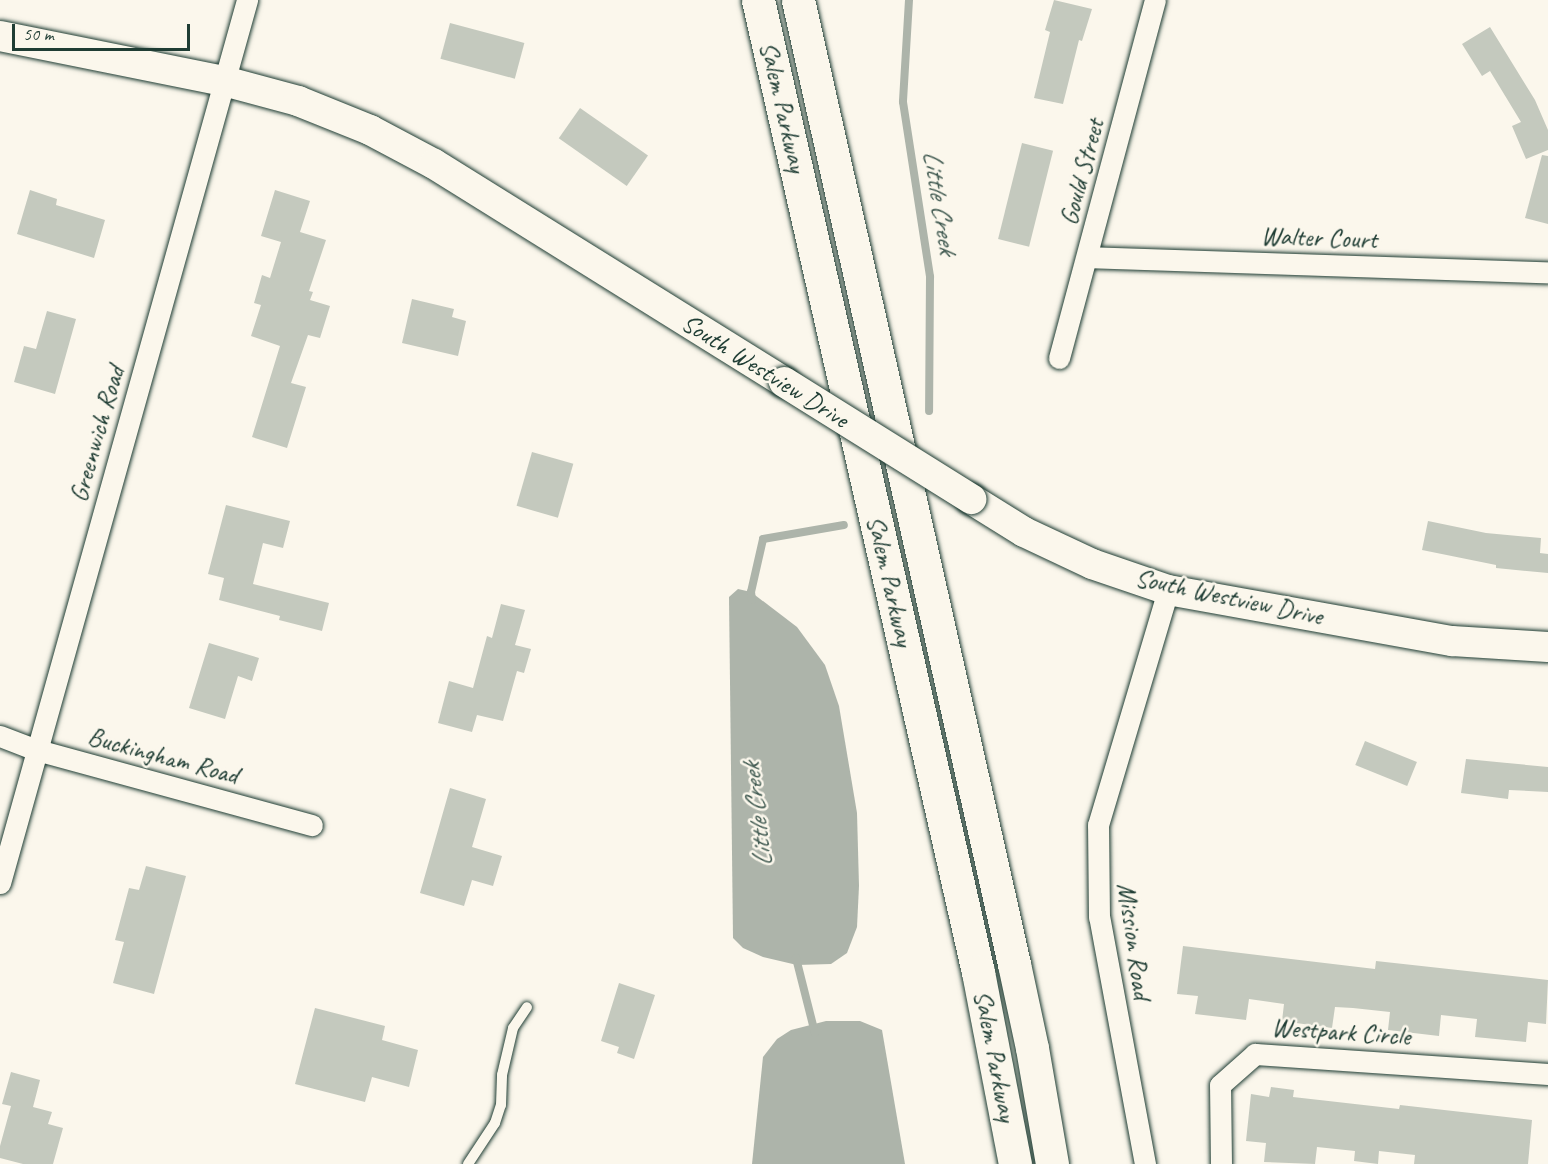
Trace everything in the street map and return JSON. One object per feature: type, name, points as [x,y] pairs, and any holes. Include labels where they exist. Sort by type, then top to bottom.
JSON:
[{"type":"highway","name":"Salem Parkway","points":[[798,0],[1012,952],[1032,1048],[1052,1164]]},
{"type":"highway","name":"Salem Parkway","points":[[756,3],[976,961],[996,1055],[1015,1164]]},
{"type":"street","name":"Greenwich Road","points":[[0,883],[247,0]]},
{"type":"street","name":"Gould Street","points":[[1059,358],[1088,257],[1155,0]]},
{"type":"street","name":"South Westview Drive","points":[[0,36],[224,81],[298,101],[370,130],[426,160],[1024,532],[1092,564],[1168,590],[1452,641],[1548,647]]},
{"type":"street","name":"Walter Court","points":[[1088,257],[1548,272]]},
{"type":"street","name":"Mission Road","points":[[1145,1164],[1099,917],[1098,825],[1168,590]]},
{"type":"street","name":"Buckingham Road","points":[[0,736],[37,750],[312,825]]},
{"type":"street","name":"Westpark Circle","points":[[1221,1164],[1221,1085],[1255,1054],[1548,1074]]},
{"type":"lane","points":[[468,1164],[495,1123],[501,1105],[502,1074],[513,1028],[527,1007]]},
{"type":"water","points":[[738,589],[751,592],[797,627],[825,665],[839,706],[857,813],[859,886],[857,927],[847,953],[831,964],[797,965],[763,957],[743,948],[733,938],[729,597]]},
{"type":"water","points":[[826,1021],[860,1021],[882,1030],[905,1164],[752,1164],[763,1057],[777,1039],[791,1030]]},
{"type":"building","points":[[1054,0],[1092,9],[1082,41],[1079,40],[1063,104],[1034,98],[1050,32],[1045,30]]},
{"type":"building","points":[[450,23],[524,43],[515,79],[440,59]]},
{"type":"building","points":[[1490,27],[1535,100],[1548,130],[1548,150],[1526,159],[1512,126],[1521,122],[1490,71],[1482,76],[1462,44]]},
{"type":"building","points":[[580,108],[648,156],[627,186],[559,138]]},
{"type":"building","points":[[1022,143],[1053,151],[1029,247],[998,239]]},
{"type":"building","points":[[1542,155],[1548,156],[1548,224],[1525,218]]},
{"type":"building","points":[[30,190],[57,199],[56,205],[105,220],[94,258],[17,234]]},
{"type":"building","points":[[275,190],[310,201],[300,232],[326,240],[309,291],[313,292],[310,300],[330,306],[320,338],[308,335],[291,383],[306,387],[287,448],[252,437],[280,346],[251,336],[261,305],[254,303],[262,275],[270,278],[281,242],[261,236]]},
{"type":"building","points":[[412,299],[454,309],[452,317],[466,321],[458,356],[402,343]]},
{"type":"building","points":[[47,311],[76,319],[55,394],[14,382],[24,346],[36,349]]},
{"type":"building","points":[[532,452],[573,464],[558,518],[517,506]]},
{"type":"building","points":[[226,505],[290,521],[283,548],[263,543],[253,584],[329,603],[322,631],[279,620],[280,616],[219,600],[224,578],[208,574]]},
{"type":"building","points":[[1428,521],[1486,533],[1541,538],[1540,553],[1548,554],[1548,573],[1496,568],[1496,565],[1422,550]]},
{"type":"building","points":[[501,604],[525,610],[515,645],[531,649],[524,673],[517,671],[503,721],[477,715],[472,732],[438,723],[449,681],[473,688],[487,636],[492,638]]},
{"type":"building","points":[[209,643],[259,658],[252,681],[238,676],[225,719],[189,708]]},
{"type":"building","points":[[1365,741],[1417,762],[1407,786],[1355,765]]},
{"type":"building","points":[[1466,759],[1548,767],[1548,792],[1509,790],[1508,799],[1461,793]]},
{"type":"building","points":[[450,788],[486,799],[472,847],[502,856],[493,886],[472,880],[464,906],[420,893]]},
{"type":"building","points":[[146,866],[186,876],[154,994],[113,983],[124,942],[115,940],[129,888],[139,890]]},
{"type":"building","points":[[1183,946],[1375,969],[1376,961],[1548,980],[1546,1024],[1528,1022],[1526,1042],[1475,1037],[1477,1019],[1441,1015],[1439,1036],[1388,1030],[1390,1012],[1353,1008],[1335,1007],[1332,1028],[1282,1021],[1284,1004],[1249,999],[1246,1020],[1195,1014],[1198,996],[1177,994]]},
{"type":"building","points":[[619,983],[655,995],[634,1059],[617,1053],[619,1047],[601,1041]]},
{"type":"building","points":[[315,1008],[385,1026],[382,1040],[418,1050],[409,1087],[372,1077],[365,1102],[295,1084]]},
{"type":"building","points":[[11,1072],[40,1080],[33,1107],[52,1112],[48,1124],[63,1128],[53,1164],[23,1164],[0,1158],[0,1146],[11,1106],[2,1104]]},
{"type":"building","points":[[1271,1087],[1294,1090],[1293,1097],[1399,1109],[1400,1105],[1532,1120],[1528,1164],[1414,1164],[1415,1155],[1379,1151],[1378,1164],[1354,1161],[1355,1151],[1317,1147],[1315,1164],[1264,1162],[1266,1143],[1246,1141],[1251,1094],[1269,1097]]},
{"type":"waterway","name":"Little Creek","points":[[909,0],[903,102],[930,277],[929,411]]},
{"type":"waterway","name":"Little Creek","points":[[752,600],[751,592],[763,539],[844,525]]},
{"type":"waterway","name":"Little Creek","points":[[796,958],[815,1033]]}]
